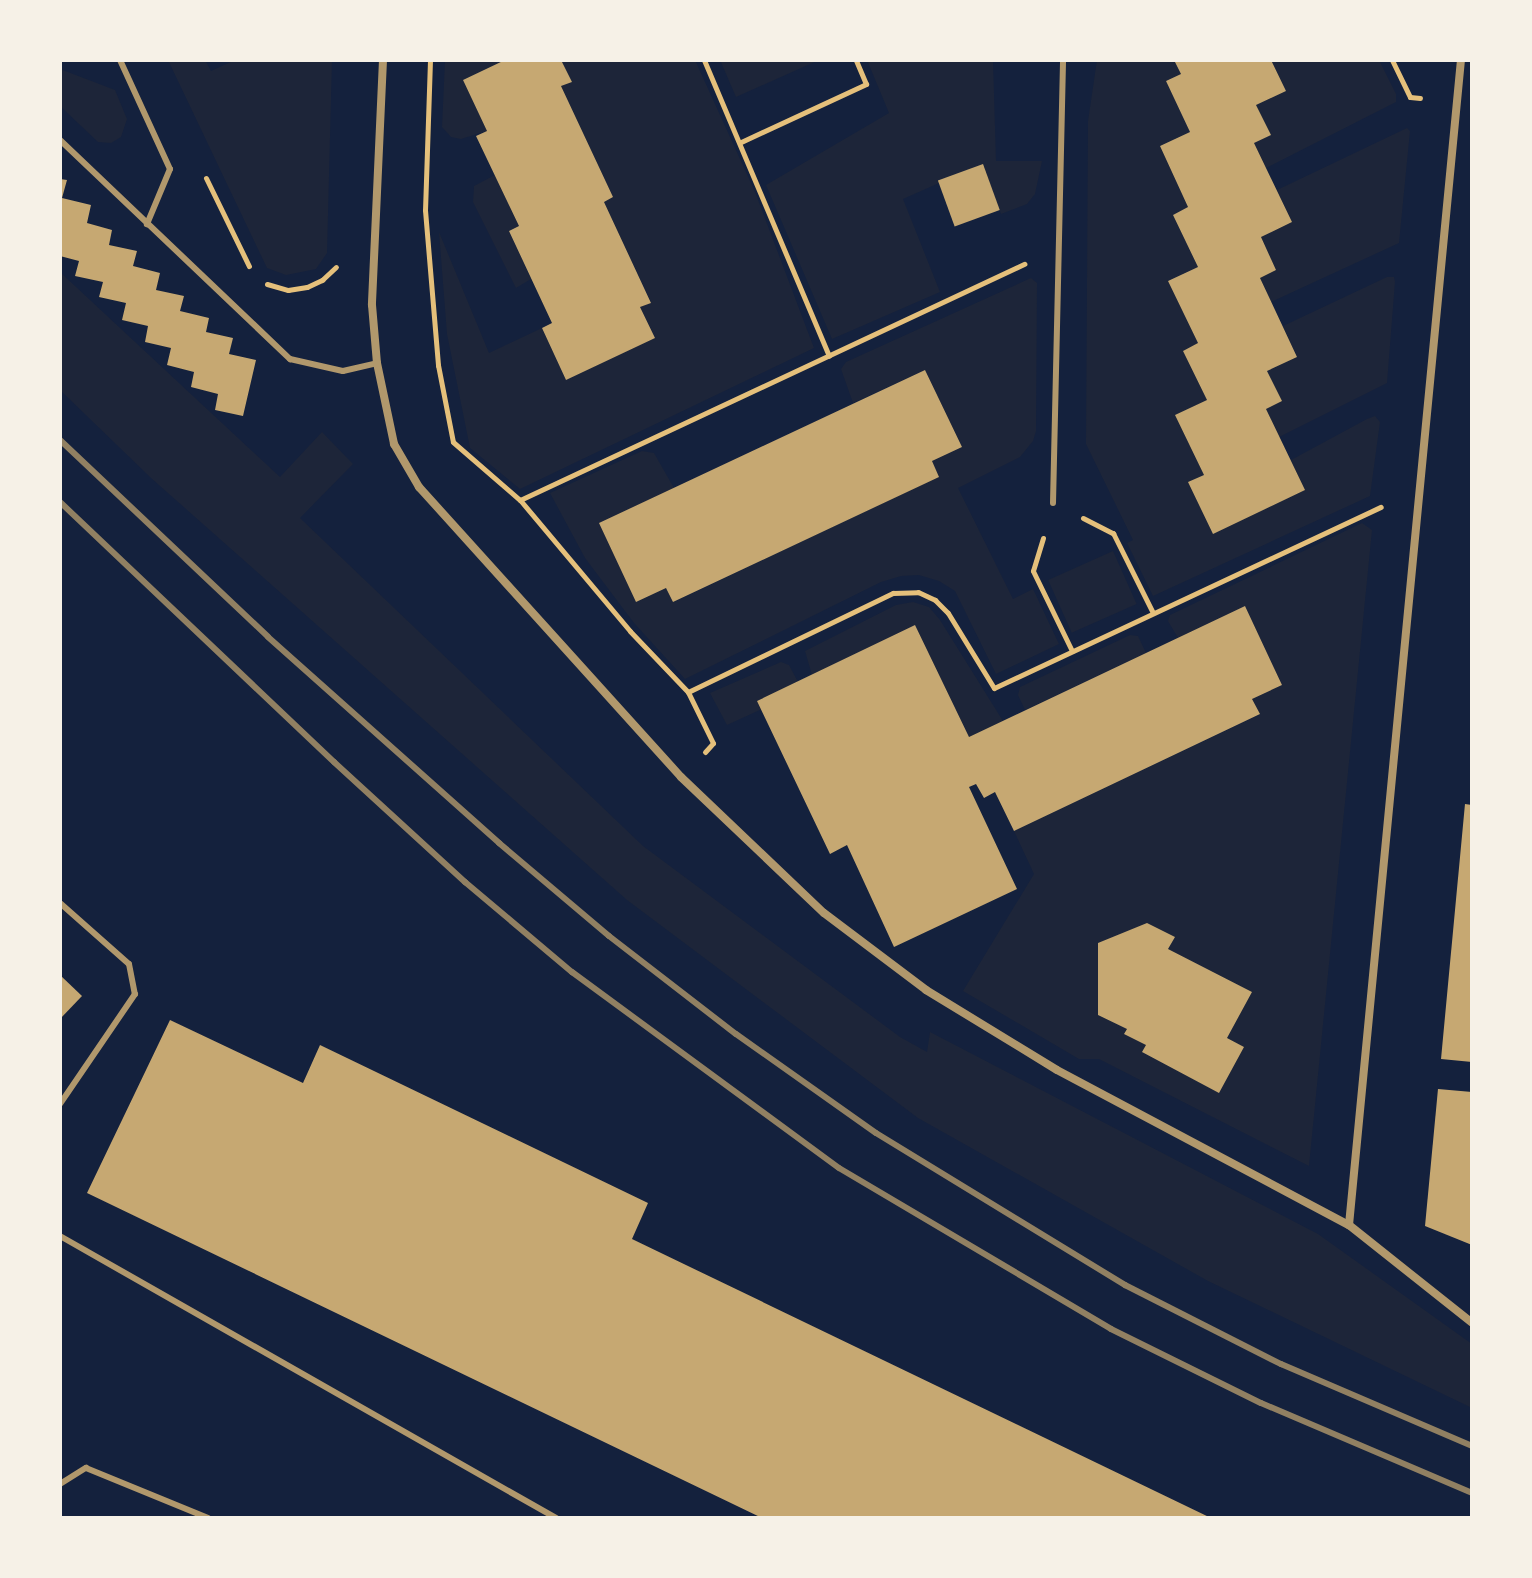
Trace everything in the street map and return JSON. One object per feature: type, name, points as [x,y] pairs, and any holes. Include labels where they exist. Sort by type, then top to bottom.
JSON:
[{"type":"street","points":[[383,60],[372,305],[377,363],[394,444],[419,487],[681,777],[824,913],[926,990],[1057,1070],[1349,1225],[1472,1323]]},
{"type":"street","points":[[1349,1225],[1461,60]]},
{"type":"lane","points":[[120,60],[170,169],[147,224]]},
{"type":"lane","points":[[1053,503],[1063,60]]},
{"type":"lane","points":[[60,140],[290,359],[343,371],[377,363]]},
{"type":"lane","points":[[60,903],[129,964],[135,994],[60,1104]]},
{"type":"lane","points":[[60,1236],[559,1517]]},
{"type":"lane","points":[[60,1484],[86,1468],[208,1518]]},
{"type":"path","points":[[430,60],[425,210],[438,365],[453,442],[520,500],[630,631],[688,692],[713,743],[681,777]]},
{"type":"path","points":[[704,60],[829,356]]},
{"type":"path","points":[[741,142],[866,84],[856,60]]},
{"type":"path","points":[[1392,60],[1410,97],[1424,98]]},
{"type":"path","points":[[203,172],[256,278],[288,290],[322,280],[339,263]]},
{"type":"path","points":[[520,500],[1058,248]]},
{"type":"path","points":[[1072,651],[1033,571],[1053,503],[1113,533],[1153,613]]},
{"type":"path","points":[[688,692],[893,593],[918,592],[935,600],[948,613],[994,688],[1385,505],[1384,520]]},
{"type":"shaded area","points":[[168,60],[205,60],[211,71],[235,60],[332,60],[327,253],[316,269],[286,275],[267,268]]},
{"type":"shaded area","points":[[445,60],[505,60],[463,80],[487,131],[461,139],[451,137],[442,127]]},
{"type":"shaded area","points":[[561,60],[695,60],[755,192],[814,348],[520,489],[470,448],[447,334],[439,232],[489,353],[542,328],[566,380],[655,337],[640,307],[651,302],[604,202],[613,197],[561,86],[572,82]]},
{"type":"shaded area","points":[[720,60],[819,60],[736,97]]},
{"type":"shaded area","points":[[867,60],[993,60],[996,161],[1042,161],[1035,194],[1027,204],[1001,214],[982,164],[903,199],[940,292],[832,339],[766,185],[889,113]]},
{"type":"shaded area","points":[[1097,60],[1174,60],[1181,74],[1166,81],[1190,132],[1160,146],[1188,207],[1173,215],[1198,267],[1168,281],[1198,343],[1183,351],[1207,400],[1176,415],[1204,475],[1189,482],[1214,533],[1304,490],[1291,460],[1367,419],[1375,416],[1380,422],[1370,496],[1153,596],[1127,543],[1133,540],[1086,444],[1088,121]]},
{"type":"shaded area","points":[[1271,60],[1379,60],[1396,94],[1396,102],[1266,168],[1254,143],[1270,135],[1256,105],[1286,91]]},
{"type":"shaded area","points":[[60,69],[115,90],[127,119],[121,137],[111,143],[98,142],[60,106]]},
{"type":"shaded area","points":[[1407,128],[1410,131],[1399,243],[1271,302],[1260,278],[1276,270],[1261,237],[1292,222],[1277,190]]},
{"type":"shaded area","points":[[495,175],[519,226],[509,231],[531,279],[516,288],[473,202],[474,186]]},
{"type":"shaded area","points":[[60,272],[280,477],[322,432],[353,464],[300,518],[643,846],[900,1037],[927,1052],[930,1032],[1318,1234],[1472,1344],[1472,1408],[1208,1281],[918,1118],[627,900],[151,478],[60,390]]},
{"type":"shaded area","points":[[1387,277],[1394,277],[1395,282],[1387,383],[1279,437],[1266,409],[1281,401],[1267,371],[1297,357],[1283,326]]},
{"type":"shaded area","points":[[1031,278],[1037,283],[1036,431],[1033,441],[1020,457],[958,488],[1013,599],[1033,589],[1059,644],[996,674],[955,591],[939,581],[919,575],[901,576],[881,582],[685,679],[634,623],[585,558],[550,493],[642,451],[654,453],[674,488],[636,602],[666,588],[674,602],[938,477],[932,461],[962,447],[925,370],[853,403],[841,369],[846,362]]},
{"type":"shaded area","points":[[1362,523],[1372,530],[1309,1166],[1099,1059],[1079,1059],[963,991],[1034,874],[1014,831],[1259,715],[1252,699],[1282,685],[1245,606],[1178,638],[1168,621],[1170,615]],"holes":[[[1175,937],[1168,949],[1252,992],[1227,1038],[1243,1047],[1219,1092],[1143,1053],[1146,1045],[1125,1033],[1127,1029],[1098,1015]]]},
{"type":"shaded area","points":[[1113,551],[1137,604],[1072,633],[1048,580]]},
{"type":"shaded area","points":[[913,602],[929,607],[940,620],[1003,721],[969,737],[915,625],[812,675],[805,651],[896,605]]},
{"type":"shaded area","points":[[1130,635],[1138,636],[1146,653],[1025,710],[1018,695],[1020,687]]},
{"type":"shaded area","points":[[781,662],[789,665],[798,682],[758,701],[762,709],[727,725],[710,693]]},
{"type":"building","points":[[505,60],[561,60],[572,82],[561,86],[613,197],[604,202],[651,303],[640,307],[655,338],[566,380],[542,328],[552,323],[509,231],[519,226],[476,136],[487,131],[463,80]]},
{"type":"building","points":[[1174,60],[1271,60],[1286,91],[1256,105],[1271,135],[1254,143],[1292,222],[1261,237],[1276,270],[1260,278],[1297,357],[1267,371],[1282,401],[1266,409],[1305,490],[1213,534],[1188,482],[1204,475],[1175,415],[1207,400],[1183,351],[1198,343],[1168,281],[1198,267],[1173,215],[1188,207],[1160,146],[1190,132],[1166,81],[1181,74]]},
{"type":"building","points":[[983,164],[1000,210],[955,226],[938,180]]},
{"type":"building","points":[[60,179],[67,180],[62,198],[91,205],[87,223],[112,230],[109,245],[137,251],[133,266],[160,273],[156,290],[184,296],[180,311],[209,318],[206,332],[233,338],[229,354],[256,360],[243,416],[215,410],[218,394],[191,387],[194,372],[167,365],[171,348],[145,342],[148,326],[122,320],[126,303],[99,297],[103,282],[75,276],[79,261],[60,256]]},
{"type":"building","points":[[925,370],[962,447],[932,461],[939,477],[673,602],[666,588],[636,602],[599,523]]},
{"type":"building","points":[[1245,606],[1282,685],[1252,699],[1260,714],[1014,831],[995,792],[984,798],[976,784],[969,787],[1017,889],[894,947],[847,845],[830,854],[757,701],[915,625],[969,737]]},
{"type":"building","points":[[1465,804],[1472,805],[1472,1062],[1441,1059]]},
{"type":"building","points":[[1147,923],[1175,937],[1168,949],[1252,992],[1227,1038],[1244,1047],[1219,1093],[1142,1052],[1146,1045],[1124,1034],[1127,1029],[1098,1015],[1098,943]]},
{"type":"building","points":[[60,975],[82,996],[60,1019]]},
{"type":"building","points":[[170,1020],[303,1083],[320,1045],[648,1203],[632,1239],[1211,1518],[762,1518],[87,1193]]},
{"type":"building","points":[[1438,1089],[1472,1092],[1472,1245],[1425,1226]]},
{"type":"railway","points":[[60,440],[268,637],[499,843],[609,936],[736,1034],[876,1133],[1125,1285],[1281,1364],[1472,1446]]},
{"type":"railway","points":[[60,502],[465,882],[572,972],[839,1168],[1111,1329],[1261,1403],[1472,1493]]}]
